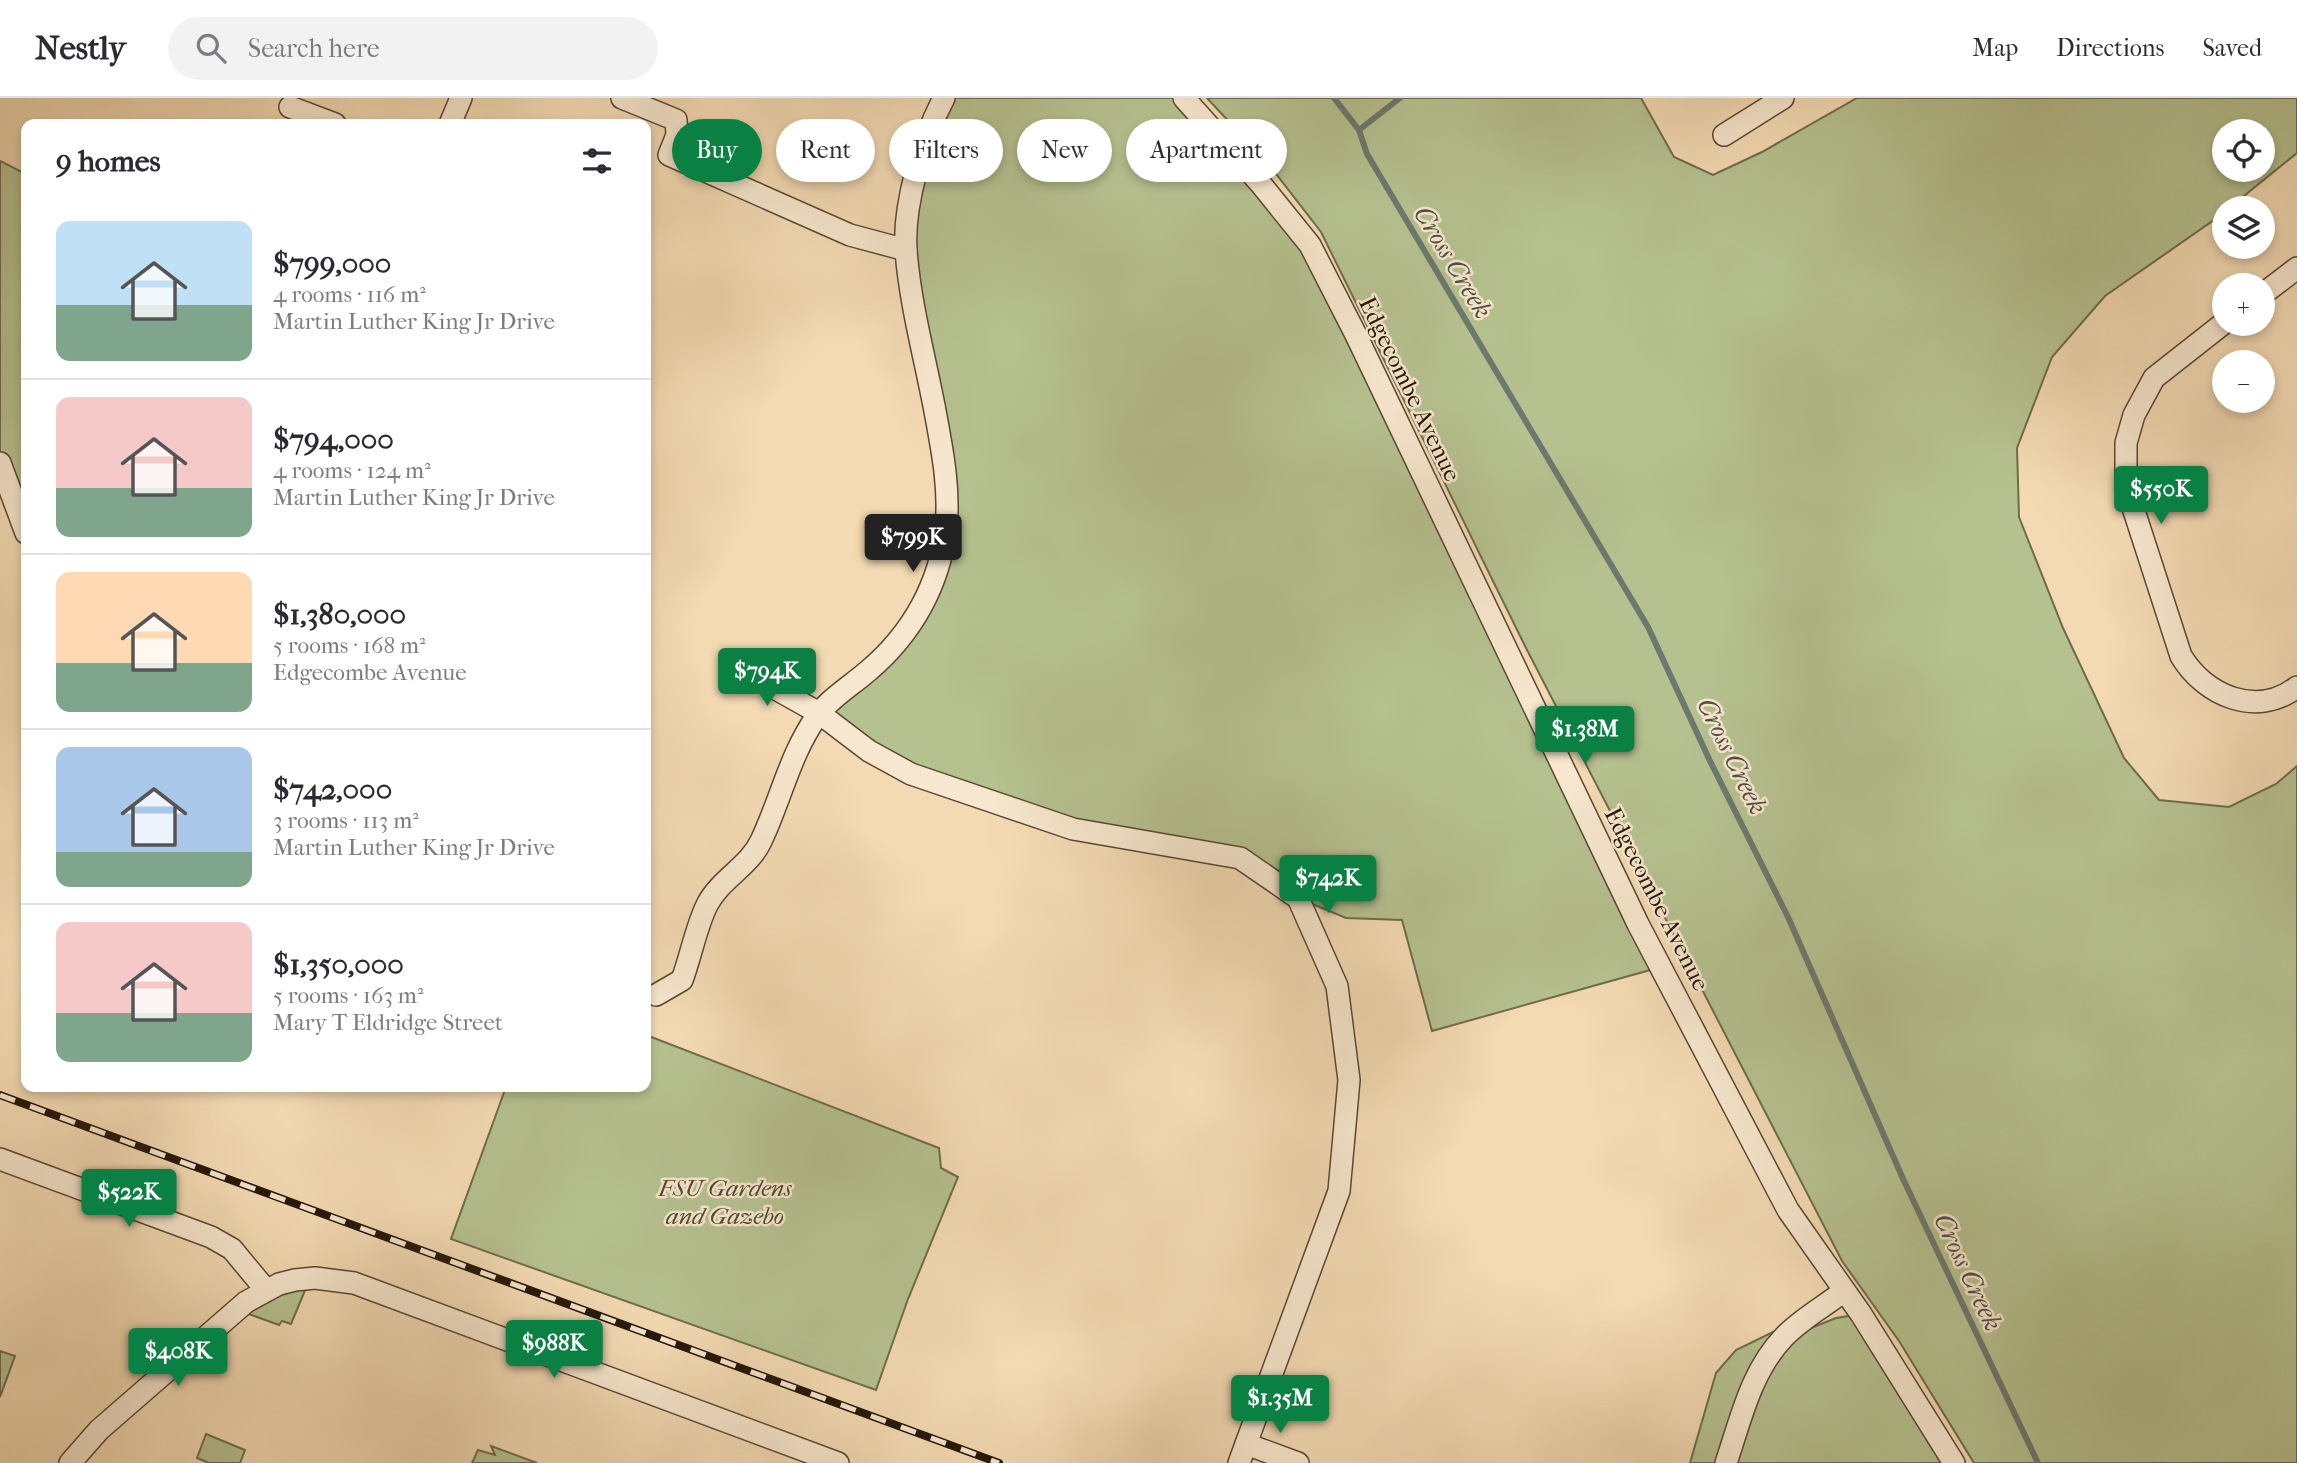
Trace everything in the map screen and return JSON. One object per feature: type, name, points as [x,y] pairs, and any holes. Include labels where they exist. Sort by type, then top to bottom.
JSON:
[{"type":"street","points":[[452,119],[461,98]]},
{"type":"street","points":[[622,98],[676,120],[677,135],[669,155],[843,233],[906,250]]},
{"type":"street","points":[[656,995],[682,980],[707,904],[725,882],[750,861],[761,841],[796,748],[819,713],[889,654],[916,620],[941,556],[946,525],[944,462],[906,250],[912,197],[922,153],[944,98]]},
{"type":"street","name":"Edgecombe Avenue","points":[[1184,98],[1260,183],[1310,245],[1638,924],[1788,1210],[1861,1314],[1954,1463]]},
{"type":"street","points":[[1724,135],[1783,98]]},
{"type":"street","points":[[290,107],[322,119]]},
{"type":"street","points":[[2275,285],[2297,268]]},
{"type":"street","points":[[2212,332],[2164,368],[2146,390],[2134,415],[2126,443],[2126,486],[2181,656],[2188,668],[2221,695],[2235,700],[2270,700],[2297,687]]},
{"type":"street","points":[[0,463],[21,520]]},
{"type":"street","points":[[735,666],[819,713],[869,751],[945,787],[1073,829],[1240,858],[1298,898],[1337,986],[1349,1080],[1339,1191],[1243,1453],[1298,1463]]},
{"type":"street","points":[[0,1159],[211,1237],[232,1249],[266,1290]]},
{"type":"street","points":[[70,1463],[99,1430],[246,1302],[279,1284],[315,1278],[354,1283],[838,1463]]},
{"type":"street","points":[[1726,1463],[1756,1374],[1769,1354],[1785,1335],[1844,1291]]},
{"type":"green space","points":[[947,98],[1184,98],[1202,119],[1126,119],[1126,182],[1256,182],[1310,245],[1661,967],[1432,1031],[1402,920],[1346,918],[1298,898],[1240,858],[956,791],[819,713],[889,654],[945,533],[906,237],[922,182],[1003,182],[1003,119],[941,119]]},
{"type":"green space","points":[[1207,98],[1641,98],[1674,157],[1713,175],[1762,152],[1857,98],[2297,98],[2297,153],[2275,171],[2275,119],[2212,119],[2212,182],[2261,182],[2244,196],[2212,196],[2212,221],[2105,296],[2052,357],[2017,448],[2019,517],[2063,628],[2124,758],[2159,800],[2229,807],[2276,784],[2297,766],[2297,1463],[1974,1463],[1899,1341],[1842,1261],[1526,648],[1321,232],[1282,182],[1287,182],[1287,119],[1226,119]]},
{"type":"green space","points":[[0,161],[21,172],[21,521],[0,471]]},
{"type":"green space","name":"FSU Gardens and Gazebo","points":[[651,1037],[939,1148],[941,1168],[958,1177],[908,1299],[876,1390],[451,1239],[504,1092],[651,1092]]},
{"type":"green space","points":[[306,1288],[291,1324],[282,1321],[279,1325],[246,1313],[274,1297]]},
{"type":"green space","points":[[1861,1314],[1953,1463],[1690,1463],[1716,1373],[1736,1350],[1777,1330],[1806,1330],[1836,1318]]},
{"type":"green space","points":[[0,1351],[15,1356],[0,1397]]},
{"type":"green space","points":[[206,1434],[245,1450],[240,1463],[209,1463],[197,1458]]},
{"type":"green space","points":[[491,1446],[537,1463],[472,1463],[478,1450],[495,1455]]},
{"type":"waterway","name":"Cross Creek","points":[[1334,98],[1359,130],[1367,154],[1648,627],[1710,761],[1788,917],[1904,1181],[2038,1463]]},
{"type":"waterway","points":[[1359,130],[1400,98]]},
{"type":"railway","points":[[0,1095],[999,1463]]}]
